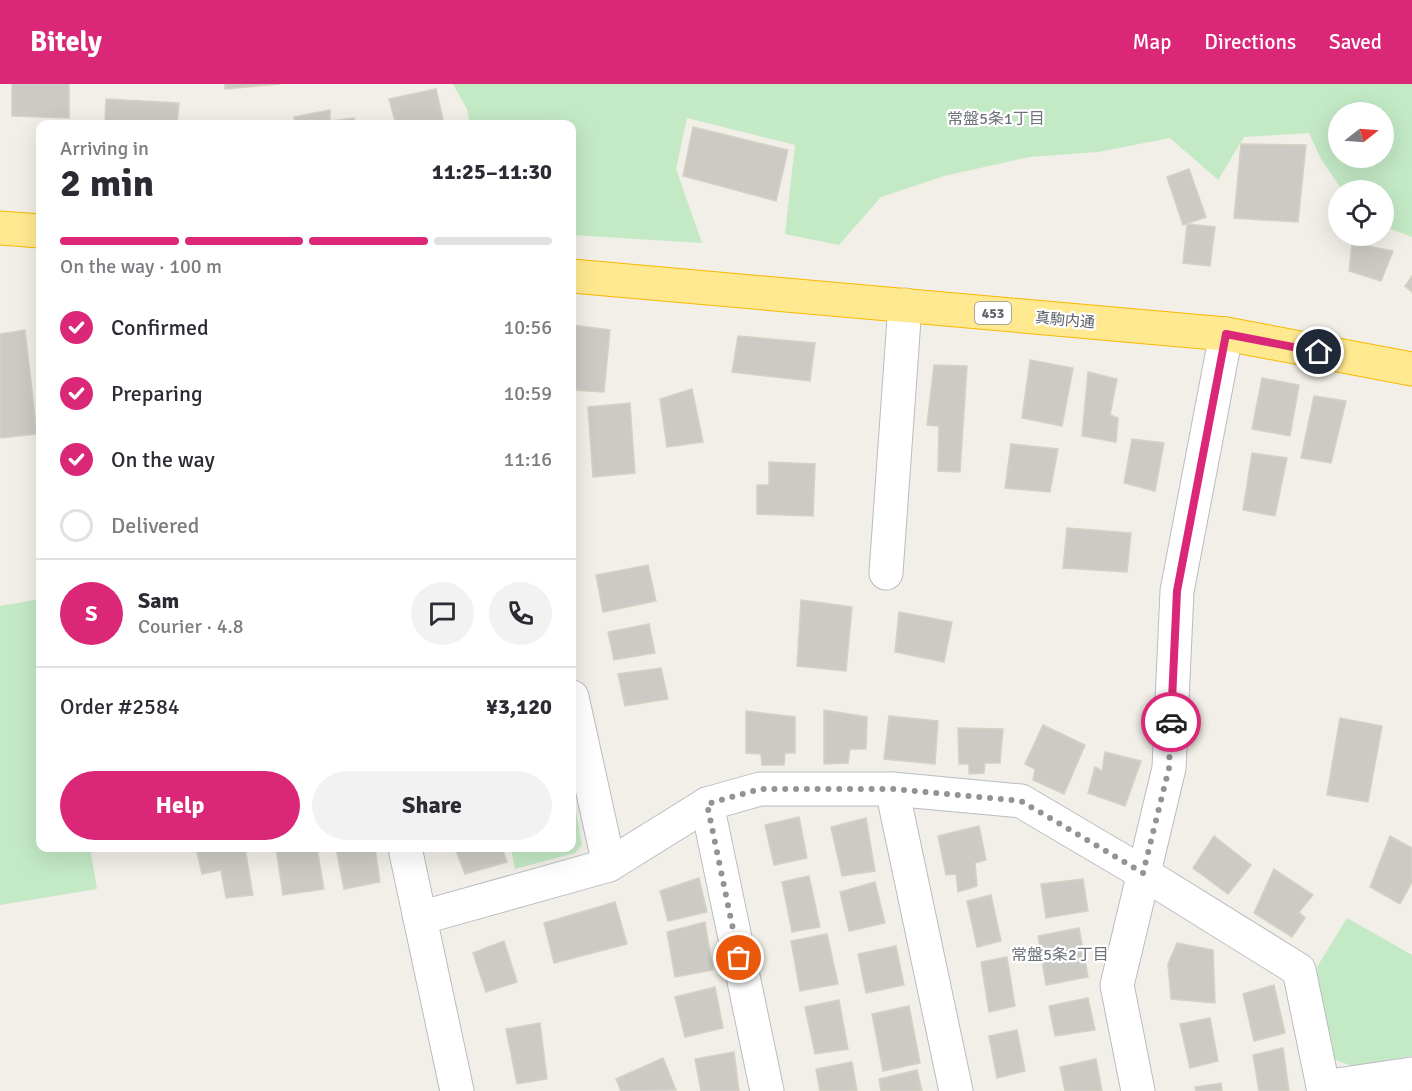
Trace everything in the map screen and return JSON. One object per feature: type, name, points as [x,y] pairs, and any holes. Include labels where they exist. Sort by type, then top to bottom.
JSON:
[{"type":"highway","points":[[0,228],[36,231]]},
{"type":"highway","name":"真駒内通","points":[[576,276],[1226,334],[1412,369]]},
{"type":"street","points":[[886,573],[905,305]]},
{"type":"street","points":[[1138,1091],[1117,985],[1169,768],[1177,591],[1226,334]]},
{"type":"street","points":[[576,715],[609,865]]},
{"type":"street","points":[[420,918],[609,865],[707,804],[760,789],[892,789],[1021,801],[1143,873],[1299,970],[1323,1089],[1412,1074]]},
{"type":"street","points":[[892,789],[956,1091]]},
{"type":"street","points":[[707,804],[767,1091]]},
{"type":"street","points":[[406,852],[457,1091]]},
{"type":"green space","points":[[453,84],[1412,84],[1412,237],[1394,230],[1394,180],[1335,180],[1321,159],[1309,133],[1244,137],[1218,180],[1170,138],[1098,152],[1029,157],[944,176],[881,197],[839,245],[785,234],[795,145],[687,118],[676,169],[702,243],[576,235],[576,120],[469,120],[467,109]]},
{"type":"green space","points":[[36,600],[36,852],[91,852],[97,889],[0,905],[0,606]]},
{"type":"green space","points":[[576,811],[582,845],[576,852]]},
{"type":"green space","points":[[512,852],[576,852],[575,853],[515,869]]},
{"type":"green space","points":[[1347,918],[1412,955],[1412,1056],[1352,1066],[1330,1058],[1317,967]]},
{"type":"building","points":[[12,84],[69,84],[69,118],[12,116]]},
{"type":"building","points":[[225,84],[280,84],[225,89]]},
{"type":"building","points":[[436,89],[443,120],[395,120],[389,99]]},
{"type":"building","points":[[106,99],[179,103],[177,120],[105,120]]},
{"type":"building","points":[[330,110],[330,120],[294,120],[294,117]]},
{"type":"building","points":[[693,127],[788,150],[776,201],[683,176]]},
{"type":"building","points":[[1241,144],[1306,145],[1298,222],[1234,218]]},
{"type":"building","points":[[1189,169],[1206,217],[1183,225],[1167,177]]},
{"type":"building","points":[[1187,224],[1215,227],[1210,266],[1183,263]]},
{"type":"building","points":[[1352,246],[1367,246],[1393,251],[1381,281],[1349,271]]},
{"type":"building","points":[[1412,276],[1412,292],[1405,286]]},
{"type":"building","points":[[576,326],[610,330],[604,392],[576,390]]},
{"type":"building","points":[[25,330],[36,434],[0,438],[0,334]]},
{"type":"building","points":[[738,336],[815,343],[810,381],[732,372]]},
{"type":"building","points":[[1030,360],[1073,368],[1062,426],[1022,418]]},
{"type":"building","points":[[934,365],[967,366],[960,472],[938,471],[939,426],[927,425]]},
{"type":"building","points":[[1088,372],[1117,379],[1110,415],[1118,418],[1116,442],[1082,436]]},
{"type":"building","points":[[1262,378],[1299,385],[1290,436],[1252,429]]},
{"type":"building","points":[[692,389],[703,442],[667,447],[660,399]]},
{"type":"building","points":[[1314,396],[1346,401],[1331,463],[1301,458]]},
{"type":"building","points":[[630,403],[635,473],[593,477],[588,407]]},
{"type":"building","points":[[1132,439],[1164,443],[1155,491],[1124,483]]},
{"type":"building","points":[[1011,444],[1058,449],[1050,492],[1005,488]]},
{"type":"building","points":[[1252,453],[1287,458],[1275,516],[1243,510]]},
{"type":"building","points":[[769,462],[815,464],[813,516],[757,514],[757,485],[769,485]]},
{"type":"building","points":[[1067,528],[1131,533],[1127,572],[1063,568]]},
{"type":"building","points":[[648,565],[656,601],[603,612],[596,575]]},
{"type":"building","points":[[801,600],[852,607],[846,671],[797,666]]},
{"type":"building","points":[[899,612],[952,622],[944,662],[895,652]]},
{"type":"building","points":[[649,624],[655,653],[614,660],[608,632]]},
{"type":"building","points":[[661,668],[668,699],[625,706],[618,674]]},
{"type":"building","points":[[824,710],[867,717],[866,749],[850,749],[848,763],[824,764]]},
{"type":"building","points":[[746,711],[795,717],[795,753],[785,753],[784,765],[762,765],[761,754],[746,753]]},
{"type":"building","points":[[889,716],[938,721],[935,764],[884,759]]},
{"type":"building","points":[[1340,718],[1382,726],[1368,802],[1327,795]]},
{"type":"building","points":[[1043,725],[1085,745],[1064,794],[1033,780],[1035,769],[1025,764]]},
{"type":"building","points":[[958,728],[1003,729],[1000,763],[985,763],[984,773],[969,774],[969,764],[959,764]]},
{"type":"building","points":[[1105,752],[1141,761],[1125,806],[1088,793],[1095,767],[1102,771]]},
{"type":"building","points":[[799,817],[807,858],[774,865],[765,825]]},
{"type":"building","points":[[866,818],[875,871],[842,876],[831,827]]},
{"type":"building","points":[[979,826],[986,860],[975,863],[977,886],[958,892],[956,874],[946,875],[938,836]]},
{"type":"building","points":[[1214,836],[1251,865],[1228,894],[1193,868]]},
{"type":"building","points":[[1390,836],[1412,848],[1412,882],[1400,904],[1370,887]]},
{"type":"building","points":[[197,852],[246,852],[253,895],[226,898],[221,870],[202,874]]},
{"type":"building","points":[[277,852],[318,852],[324,889],[283,895]]},
{"type":"building","points":[[337,852],[376,852],[380,882],[344,889]]},
{"type":"building","points":[[457,852],[503,852],[507,862],[465,874]]},
{"type":"building","points":[[1274,869],[1313,895],[1299,912],[1305,918],[1292,937],[1254,913]]},
{"type":"building","points":[[809,876],[820,927],[792,932],[782,882]]},
{"type":"building","points":[[699,878],[707,912],[668,921],[660,891]]},
{"type":"building","points":[[1083,879],[1088,911],[1046,918],[1041,884]]},
{"type":"building","points":[[875,882],[885,923],[849,931],[840,892]]},
{"type":"building","points":[[991,895],[1001,941],[977,947],[967,901]]},
{"type":"building","points":[[615,902],[627,944],[554,963],[544,923]]},
{"type":"building","points":[[705,922],[713,970],[675,977],[667,932]]},
{"type":"building","points":[[1079,928],[1088,977],[1046,985],[1038,936]]},
{"type":"building","points":[[827,934],[838,984],[800,991],[791,941]]},
{"type":"building","points":[[504,941],[517,982],[486,992],[473,953]]},
{"type":"building","points":[[1177,943],[1213,950],[1215,1003],[1171,999],[1168,964]]},
{"type":"building","points":[[896,946],[904,985],[866,993],[858,954]]},
{"type":"building","points":[[1007,957],[1015,1006],[989,1012],[981,962]]},
{"type":"building","points":[[1274,985],[1285,1033],[1254,1041],[1243,994]]},
{"type":"building","points":[[715,987],[723,1028],[685,1037],[675,997]]},
{"type":"building","points":[[1088,998],[1095,1030],[1055,1036],[1049,1006]]},
{"type":"building","points":[[839,1000],[848,1049],[815,1054],[805,1007]]},
{"type":"building","points":[[909,1006],[920,1063],[883,1071],[872,1014]]},
{"type":"building","points":[[1210,1018],[1218,1061],[1190,1068],[1180,1024]]},
{"type":"building","points":[[540,1023],[547,1079],[517,1084],[506,1029]]},
{"type":"building","points":[[1017,1030],[1025,1071],[997,1078],[989,1036]]},
{"type":"building","points":[[1283,1048],[1289,1091],[1259,1091],[1253,1055]]},
{"type":"building","points":[[734,1052],[739,1091],[701,1091],[695,1059]]},
{"type":"building","points":[[663,1058],[676,1090],[621,1091],[616,1079]]},
{"type":"building","points":[[1096,1059],[1102,1091],[1065,1091],[1060,1067]]},
{"type":"building","points":[[852,1062],[857,1091],[820,1091],[816,1069]]},
{"type":"building","points":[[917,1070],[922,1091],[881,1091],[879,1079]]},
{"type":"building","points":[[1221,1083],[1222,1091],[1196,1091],[1195,1087]]},
{"type":"way so far","points":[[739,958],[707,804],[760,789],[892,789],[1021,801],[1143,873],[1169,768],[1171,722]]},
{"type":"district","name":"常盤5条1丁目","points":[[996,118]]},
{"type":"district","name":"常盤5条2丁目","points":[[1060,954]]},
{"type":"route","points":[[1171,722],[1177,591],[1226,334],[1319,352]]}]
